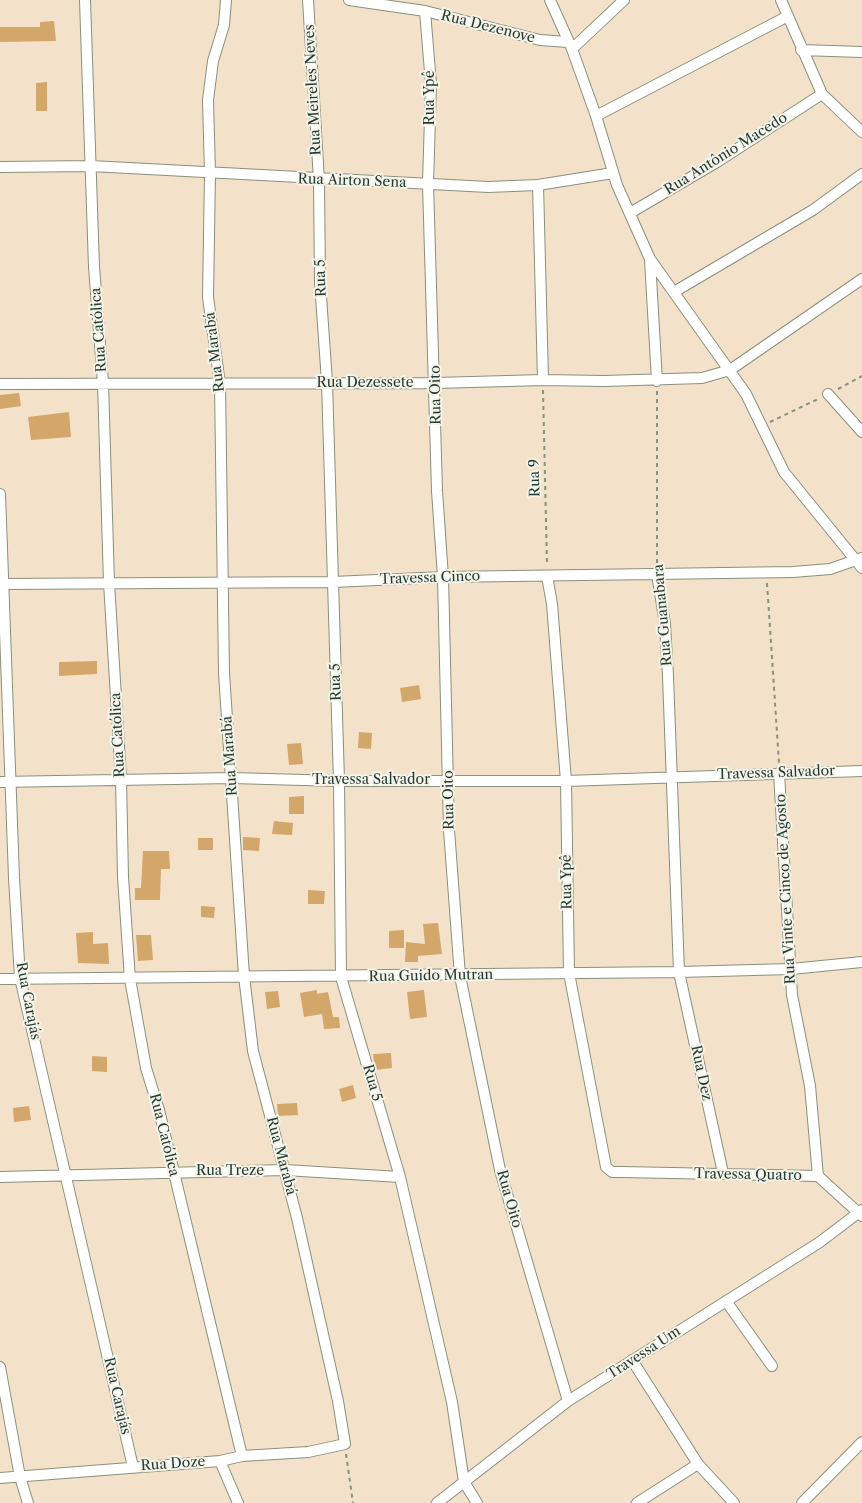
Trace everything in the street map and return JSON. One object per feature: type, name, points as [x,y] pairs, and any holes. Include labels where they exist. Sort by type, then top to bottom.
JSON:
[{"type":"street","name":"Rua Católica","points":[[85,0],[94,267],[103,382],[109,584],[121,779],[123,877],[130,979],[146,1068],[159,1110],[172,1171],[242,1456]]},
{"type":"street","name":"Rua Marabá","points":[[226,0],[224,25],[210,77],[208,115],[210,173],[208,297],[220,384],[224,673],[244,976],[253,1051],[284,1170],[338,1401],[345,1444]]},
{"type":"street","name":"Rua Meireles Neves","points":[[308,0],[318,180]]},
{"type":"street","name":"Rua Dezenove","points":[[349,0],[426,11],[570,46]]},
{"type":"street","points":[[550,0],[570,46],[596,116],[613,173],[650,258],[746,394],[762,426],[770,448],[793,485],[861,562]]},
{"type":"street","points":[[570,46],[624,0]]},
{"type":"street","points":[[781,0],[801,50],[822,94],[862,132]]},
{"type":"street","name":"Rua Ypê","points":[[426,11],[431,84],[428,184]]},
{"type":"street","points":[[596,116],[788,16]]},
{"type":"street","points":[[801,50],[862,51]]},
{"type":"street","name":"Rua Antônio Macedo","points":[[630,213],[717,162],[822,94]]},
{"type":"street","name":"Rua Airton Sena","points":[[0,167],[91,166],[318,180],[488,187],[538,185],[613,173]]},
{"type":"street","points":[[674,292],[813,210],[862,174]]},
{"type":"street","name":"Rua 5","points":[[318,180],[320,282],[327,382],[339,781],[341,977],[400,1176],[452,1402],[464,1482]]},
{"type":"street","name":"Rua Oito","points":[[428,184],[436,383],[437,491],[443,577],[449,830],[460,976],[500,1170],[568,1401]]},
{"type":"street","points":[[538,185],[543,380]]},
{"type":"street","points":[[650,258],[657,381]]},
{"type":"street","name":"Rua Dezessete","points":[[0,384],[103,382],[220,384],[327,382],[436,383],[543,380],[657,381],[702,378],[730,370],[862,279]]},
{"type":"street","points":[[828,394],[862,432]]},
{"type":"street","name":"Rua Carajás","points":[[0,494],[2,584],[20,978],[133,1467]]},
{"type":"street","name":"Travessa Cinco","points":[[2,584],[333,582],[443,577],[793,572],[830,569],[861,562]]},
{"type":"street","name":"Rua Guanabara","points":[[657,574],[665,624],[680,972]]},
{"type":"street","name":"Rua Ypê","points":[[547,576],[552,604],[566,781],[569,973],[606,1167],[612,1172],[622,1172]]},
{"type":"street","name":"Travessa Salvador","points":[[0,782],[232,778],[339,781],[566,781],[862,770]]},
{"type":"street","name":"Rua Vinte e Cinco de Agosto","points":[[780,773],[792,995],[810,1086],[818,1176]]},
{"type":"street","name":"Rua Guido Mutran","points":[[0,979],[460,976],[680,972],[791,969],[862,962]]},
{"type":"street","name":"Rua Dez","points":[[680,972],[723,1173]]},
{"type":"street","name":"Rua Treze","points":[[0,1177],[172,1171],[284,1170],[400,1176]]},
{"type":"street","name":"Travessa Quatro","points":[[622,1172],[818,1176],[861,1213]]},
{"type":"street","name":"Travessa Um","points":[[436,1503],[568,1401],[820,1242],[861,1213]]},
{"type":"street","points":[[726,1301],[772,1366]]},
{"type":"street","points":[[632,1360],[698,1464],[734,1503]]},
{"type":"street","points":[[0,1367],[20,1477],[28,1503]]},
{"type":"street","points":[[802,1503],[862,1442]]},
{"type":"street","name":"Rua Doze","points":[[0,1478],[220,1461],[242,1456],[308,1452],[345,1444]]},
{"type":"street","points":[[220,1461],[238,1503]]},
{"type":"street","points":[[637,1503],[698,1464]]},
{"type":"street","points":[[464,1482],[477,1503]]},
{"type":"path","points":[[762,426],[862,376]]},
{"type":"path","name":"Rua 9","points":[[543,380],[547,576]]},
{"type":"path","name":"Rua Guanabara","points":[[657,381],[657,574]]},
{"type":"path","points":[[767,571],[780,773]]},
{"type":"path","points":[[345,1444],[353,1503]]},
{"type":"building","points":[[54,21],[56,41],[0,42],[0,27],[40,27],[40,22]]},
{"type":"building","points":[[47,82],[47,111],[36,111],[36,83]]},
{"type":"building","points":[[19,393],[21,406],[0,409],[0,395]]},
{"type":"building","points":[[69,412],[71,437],[31,440],[28,417]]},
{"type":"building","points":[[97,661],[97,674],[59,676],[59,662]]},
{"type":"building","points":[[419,685],[421,699],[402,702],[400,688]]},
{"type":"building","points":[[359,732],[372,733],[371,749],[358,748]]},
{"type":"building","points":[[301,743],[303,764],[289,765],[287,744]]},
{"type":"building","points":[[304,796],[304,814],[289,814],[289,797]]},
{"type":"building","points":[[274,821],[293,823],[292,835],[272,834]]},
{"type":"building","points":[[243,837],[260,838],[259,851],[243,850]]},
{"type":"building","points":[[198,838],[213,838],[213,850],[198,850]]},
{"type":"building","points":[[143,851],[169,851],[170,869],[161,869],[160,900],[135,900],[135,888],[141,888]]},
{"type":"building","points":[[308,890],[325,891],[324,904],[308,904]]},
{"type":"building","points":[[201,906],[215,907],[214,918],[201,917]]},
{"type":"building","points":[[438,923],[442,954],[418,956],[418,962],[405,962],[406,942],[425,944],[423,924]]},
{"type":"building","points":[[404,930],[404,948],[389,948],[389,931]]},
{"type":"building","points":[[93,932],[93,944],[108,943],[109,964],[78,963],[76,933]]},
{"type":"building","points":[[136,935],[151,935],[153,960],[138,961]]},
{"type":"building","points":[[317,990],[317,994],[328,992],[333,1017],[339,1017],[340,1028],[324,1029],[322,1014],[304,1017],[300,993]]},
{"type":"building","points":[[424,990],[427,1017],[410,1019],[407,992]]},
{"type":"building","points":[[278,991],[280,1007],[267,1009],[265,992]]},
{"type":"building","points":[[391,1053],[392,1068],[375,1070],[373,1054]]},
{"type":"building","points":[[92,1056],[107,1057],[107,1072],[92,1071]]},
{"type":"building","points":[[353,1085],[356,1098],[342,1102],[339,1089]]},
{"type":"building","points":[[297,1103],[298,1115],[278,1116],[277,1104]]},
{"type":"building","points":[[29,1106],[31,1120],[14,1122],[13,1108]]}]
